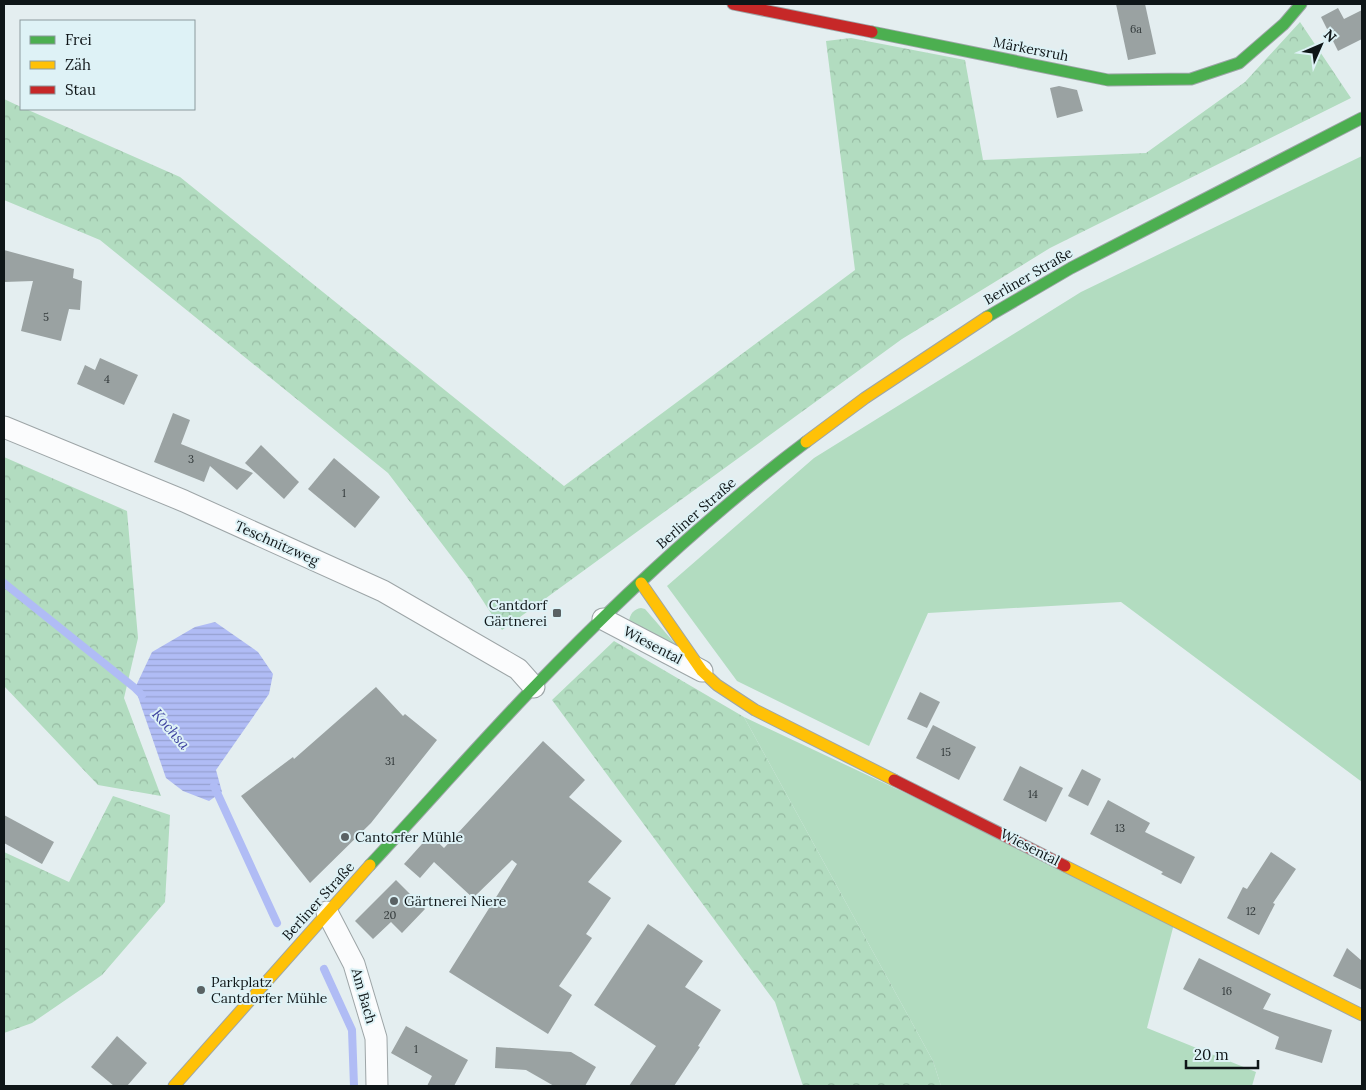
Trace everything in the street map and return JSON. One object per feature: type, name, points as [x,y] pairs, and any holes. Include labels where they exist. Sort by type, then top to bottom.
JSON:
[{"type":"main road","name":"Märkersruh","points":[[733,4],[1108,80],[1191,79],[1239,63],[1284,24],[1301,4]]},
{"type":"main road","name":"Berliner Straße","points":[[174,1086],[327,912],[534,687],[682,544],[782,460],[865,398],[978,322],[1070,268],[1362,118]]},
{"type":"main road","name":"Wiesental","points":[[641,583],[702,672],[717,685],[755,710],[1362,1015]]},
{"type":"street","name":"Teschnitzweg","points":[[4,427],[184,501],[383,591],[518,669],[534,687]]},
{"type":"street","name":"Wiesental","points":[[603,619],[702,672]]},
{"type":"street","name":"Am Bach","points":[[327,912],[354,964],[376,1038],[377,1086]]},
{"type":"green space","points":[[1300,22],[1351,98],[1050,248],[902,339],[502,630],[468,578],[388,473],[100,240],[4,200],[4,99],[20,107],[20,110],[28,110],[180,177],[564,486],[855,270],[826,41],[851,38],[965,60],[983,160],[1146,153],[1245,82]]},
{"type":"green space","points":[[1362,156],[1362,782],[1121,602],[928,613],[869,746],[737,681],[667,586],[814,458],[1081,292]]},
{"type":"green space","points":[[4,457],[127,511],[138,638],[124,698],[161,796],[98,785],[4,686]]},
{"type":"green space","points":[[641,608],[645,609],[678,647],[629,621],[633,612]]},
{"type":"green space","points":[[614,641],[744,717],[933,1061],[941,1086],[803,1086],[775,1002],[552,700]]},
{"type":"green space","points":[[744,717],[1175,920],[1147,1028],[1256,1072],[1252,1086],[941,1086],[933,1061]]},
{"type":"green space","points":[[113,796],[170,815],[165,902],[102,975],[32,1023],[4,1033],[4,852],[69,882]]},
{"type":"water","points":[[215,622],[258,652],[273,674],[269,694],[216,770],[222,792],[209,801],[183,791],[166,778],[135,688],[152,652],[195,627]]},
{"type":"building","points":[[1116,4],[1145,4],[1156,54],[1128,60]]},
{"type":"building","points":[[1338,8],[1344,19],[1362,10],[1362,39],[1338,51],[1321,17]]},
{"type":"building","points":[[1059,86],[1077,90],[1083,111],[1057,118],[1050,88]]},
{"type":"building","points":[[4,250],[74,269],[73,278],[82,281],[80,310],[69,309],[61,341],[21,331],[33,281],[4,282]]},
{"type":"building","points":[[100,358],[138,375],[124,405],[77,384],[85,365],[95,370]]},
{"type":"building","points":[[173,413],[190,420],[181,444],[253,473],[237,490],[210,466],[204,482],[154,462]]},
{"type":"building","points":[[261,445],[299,482],[284,499],[245,463]]},
{"type":"building","points":[[334,458],[380,497],[355,528],[308,489]]},
{"type":"building","points":[[376,687],[403,716],[405,714],[437,740],[371,823],[310,883],[241,796],[293,757],[294,759]]},
{"type":"building","points":[[920,692],[940,702],[927,728],[907,719]]},
{"type":"building","points":[[933,725],[976,747],[959,780],[916,758]]},
{"type":"building","points":[[543,741],[585,780],[569,797],[622,841],[588,882],[611,898],[586,934],[592,938],[559,986],[572,995],[548,1034],[449,972],[517,864],[512,860],[473,898],[434,862],[420,878],[404,864],[430,835],[444,848]]},
{"type":"building","points":[[1020,766],[1063,788],[1046,822],[1003,800]]},
{"type":"building","points":[[1082,769],[1101,779],[1088,806],[1068,796]]},
{"type":"building","points":[[1108,800],[1150,823],[1145,832],[1195,857],[1181,884],[1161,874],[1163,872],[1090,834]]},
{"type":"building","points":[[4,815],[54,842],[42,864],[4,843]]},
{"type":"building","points":[[1271,852],[1296,869],[1273,903],[1275,904],[1259,935],[1227,918],[1243,887],[1247,889]]},
{"type":"building","points":[[396,880],[425,909],[402,933],[391,922],[373,939],[355,921]]},
{"type":"building","points":[[648,924],[703,961],[685,987],[721,1010],[698,1046],[700,1047],[674,1086],[629,1086],[656,1046],[594,1005]]},
{"type":"building","points":[[1347,948],[1362,961],[1362,990],[1333,976]]},
{"type":"building","points":[[1199,958],[1271,994],[1263,1009],[1332,1030],[1322,1063],[1275,1049],[1279,1037],[1183,989]]},
{"type":"building","points":[[406,1026],[468,1060],[454,1086],[427,1086],[432,1076],[391,1053]]},
{"type":"building","points":[[117,1036],[147,1063],[127,1086],[114,1086],[91,1067]]},
{"type":"building","points":[[496,1047],[571,1052],[596,1067],[585,1086],[554,1086],[526,1070],[495,1068]]},
{"type":"waterway","name":"Kochsa","points":[[4,583],[142,695]]},
{"type":"waterway","name":"Kochsa","points":[[214,786],[277,923]]},
{"type":"waterway","name":"Kochsa","points":[[324,969],[352,1030],[354,1086]]},
{"type":"traffic: fast","points":[[872,32],[1108,80],[1191,79],[1239,63],[1284,24],[1301,4]]},
{"type":"traffic: fast","points":[[987,317],[1071,268],[1362,118]]},
{"type":"traffic: fast","points":[[370,865],[513,709],[598,623],[700,528],[806,442]]},
{"type":"traffic: slow","points":[[806,442],[865,398],[987,317]]},
{"type":"traffic: slow","points":[[641,583],[702,671],[717,685],[755,710],[894,780]]},
{"type":"traffic: slow","points":[[174,1086],[370,865]]},
{"type":"traffic: slow","points":[[1065,866],[1362,1015]]},
{"type":"traffic: jam","points":[[733,4],[872,32]]},
{"type":"traffic: jam","points":[[894,780],[1065,866]]},
{"type":"place","name":"Cantdorf Gärtnerei","points":[[557,613]]},
{"type":"place","name":"Cantorfer Mühle","points":[[345,837]]},
{"type":"place","name":"Gärtnerei Niere","points":[[394,901]]},
{"type":"place","name":"Parkplatz Cantdorfer Mühle","points":[[201,990]]}]
